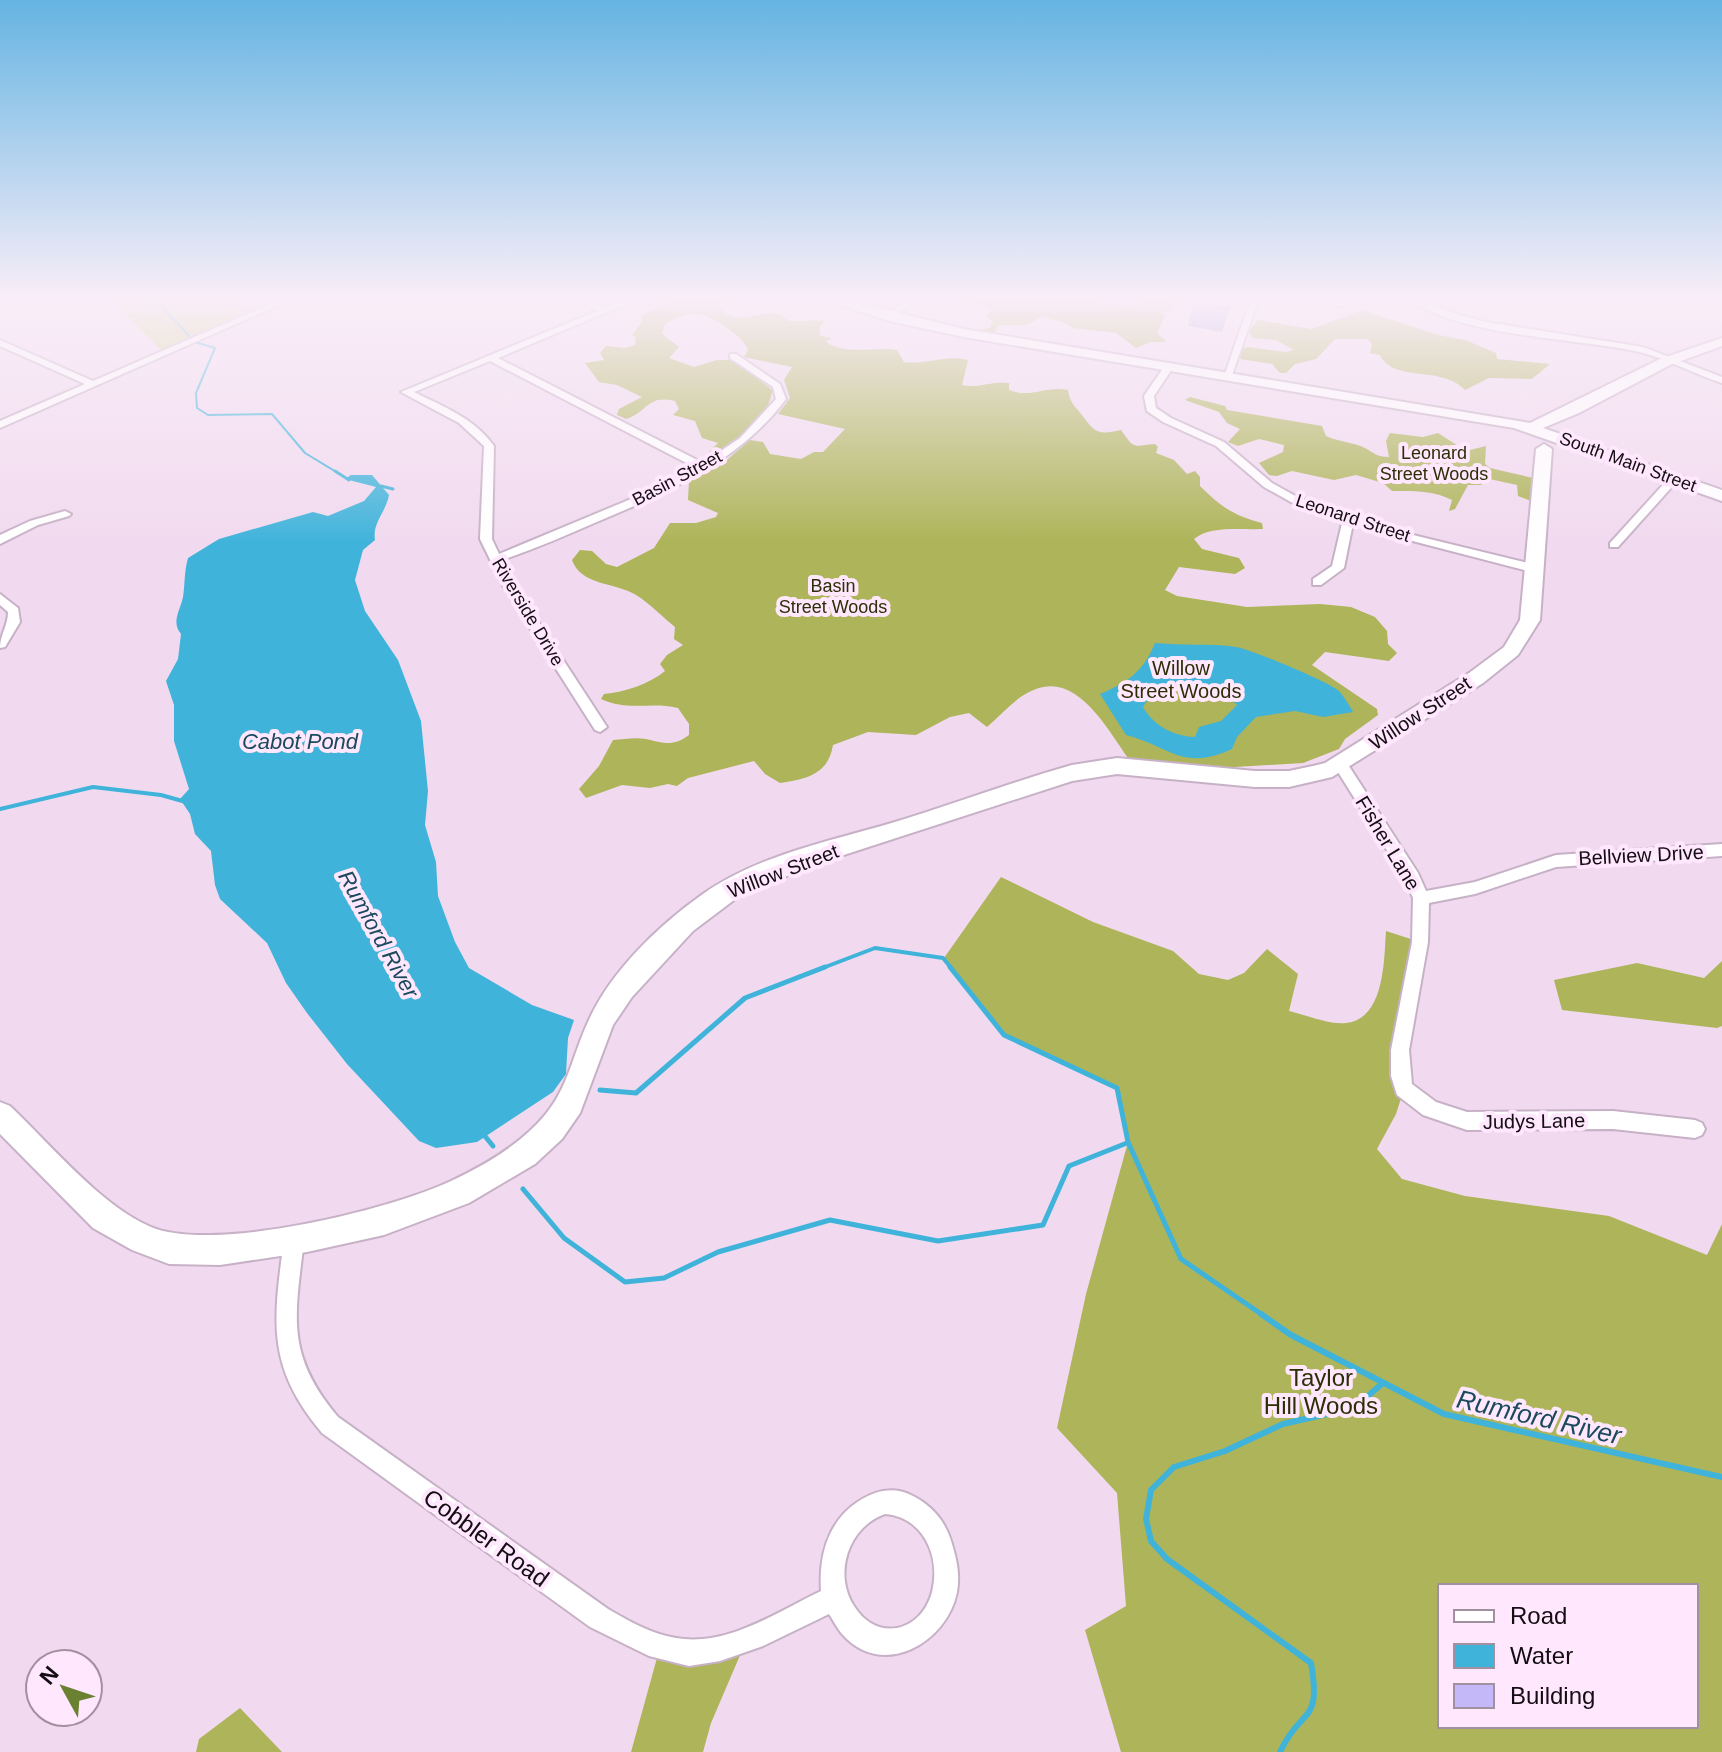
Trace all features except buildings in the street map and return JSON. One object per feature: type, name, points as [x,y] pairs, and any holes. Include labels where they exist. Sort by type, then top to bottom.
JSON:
[{"type":"street","points":[[82,380],[92,384]]},
{"type":"street","points":[[0,425],[102,380]]},
{"type":"street","name":"Riverside Drive","points":[[435,380],[408,391],[463,422],[482,435],[489,446],[486,539],[495,559],[600,727]]},
{"type":"street","points":[[533,380],[704,468]]},
{"type":"street","name":"Basin Street","points":[[495,559],[554,537],[704,468],[735,447],[770,414],[781,399],[777,386],[768,380]]},
{"type":"street","name":"Leonard Street","points":[[1160,380],[1149,396],[1151,409],[1220,444],[1281,493],[1405,536],[1532,568]]},
{"type":"street","name":"South Main Street","points":[[1257,380],[1452,411],[1548,438],[1722,496]]},
{"type":"street","points":[[1548,438],[1539,423],[1570,412],[1633,380]]},
{"type":"street","name":"Willow Street","points":[[0,1115],[104,1217],[124,1230],[166,1247],[195,1251],[232,1249],[294,1240],[361,1226],[431,1203],[500,1169],[538,1143],[553,1128],[576,1096],[603,1019],[621,992],[691,919],[720,896],[749,880],[1072,773],[1117,766],[1255,779],[1289,779],[1332,769],[1412,720],[1511,651],[1530,620],[1532,568],[1548,438]]},
{"type":"street","points":[[1614,545],[1674,479]]},
{"type":"street","points":[[0,540],[34,523],[65,514]]},
{"type":"street","points":[[1317,582],[1338,568],[1349,517]]},
{"type":"street","points":[[0,598],[14,611],[14,622],[0,644]]},
{"type":"street","name":"Fisher Lane","points":[[1340,764],[1412,877],[1421,898],[1420,942],[1400,1068]]},
{"type":"street","name":"Bellview Drive","points":[[1421,898],[1475,888],[1556,861],[1722,850]]},
{"type":"street","name":"Judys Lane","points":[[1400,1068],[1404,1089],[1445,1116],[1467,1121],[1613,1120],[1695,1129]]},
{"type":"street","name":"Cobbler Road","points":[[294,1240],[286,1343],[295,1377],[308,1403],[330,1425],[599,1618],[636,1639],[660,1647],[701,1652],[747,1639],[834,1598]]},
{"type":"street","points":[[891,1503],[912,1509],[931,1525],[946,1562],[945,1591],[935,1617],[916,1636],[892,1644],[868,1639],[848,1622],[834,1598],[832,1556],[842,1531],[858,1513],[879,1504],[891,1503]]},
{"type":"green space","name":"Basin Street Woods","points":[[597,380],[759,380],[772,390],[770,400],[758,419],[740,437],[712,456],[706,455],[718,443],[702,438],[695,421],[673,415],[679,409],[675,401],[666,399],[653,402],[626,419],[617,415],[619,409],[642,397],[617,385]]},
{"type":"green space","name":"Basin Street Woods","points":[[784,380],[963,380],[962,385],[974,386],[1009,383],[1009,390],[1024,393],[1068,390],[1072,403],[1096,431],[1121,430],[1135,445],[1155,444],[1158,447],[1156,453],[1174,460],[1187,474],[1195,471],[1200,477],[1200,486],[1221,505],[1262,523],[1263,529],[1217,530],[1194,539],[1202,549],[1239,558],[1245,568],[1235,574],[1179,567],[1165,590],[1177,596],[1247,607],[1320,604],[1351,607],[1375,617],[1387,631],[1388,644],[1397,653],[1389,661],[1325,652],[1312,665],[1377,709],[1378,715],[1345,739],[1339,749],[1303,763],[1218,768],[1128,758],[1090,707],[1065,689],[1051,686],[1022,696],[987,727],[969,713],[950,717],[916,735],[868,732],[833,745],[821,769],[799,780],[780,783],[765,774],[754,761],[688,778],[677,786],[668,784],[650,788],[622,785],[586,798],[579,789],[599,766],[613,740],[638,738],[673,743],[689,735],[689,724],[678,708],[621,705],[601,699],[604,694],[636,687],[659,676],[665,671],[660,664],[667,655],[683,645],[674,639],[675,627],[647,602],[628,591],[583,575],[572,560],[580,550],[592,551],[606,564],[617,567],[654,548],[670,523],[696,523],[716,517],[718,513],[688,500],[689,481],[728,459],[750,440],[763,442],[770,454],[801,459],[814,452],[823,452],[845,429],[778,414],[790,398]]},
{"type":"green space","points":[[1449,380],[1485,380],[1465,390]]},
{"type":"green space","name":"Leonard Street Woods","points":[[1190,397],[1225,406],[1227,410],[1322,426],[1326,436],[1361,446],[1381,456],[1389,457],[1386,441],[1390,433],[1423,437],[1438,433],[1466,451],[1486,446],[1485,464],[1490,468],[1533,478],[1531,501],[1518,496],[1517,485],[1485,478],[1481,485],[1468,485],[1455,509],[1449,511],[1452,500],[1445,497],[1423,492],[1392,491],[1383,483],[1356,475],[1334,480],[1292,471],[1269,475],[1259,463],[1283,452],[1284,445],[1259,439],[1238,446],[1228,442],[1240,429],[1227,423],[1219,412],[1185,400]]},
{"type":"green space","name":"Taylor Hill Woods","points":[[1001,877],[1093,922],[1173,951],[1199,974],[1228,980],[1244,973],[1267,949],[1298,974],[1289,1011],[1333,1023],[1359,1019],[1375,1000],[1383,971],[1386,931],[1420,942],[1404,1089],[1396,1114],[1377,1149],[1402,1179],[1465,1196],[1609,1216],[1707,1255],[1722,1224],[1722,1752],[1121,1752],[1085,1630],[1126,1606],[1117,1493],[1057,1428],[1086,1294],[1128,1142],[1117,1089],[1004,1035],[944,958]]},
{"type":"green space","points":[[1722,961],[1722,1026],[1717,1028],[1562,1010],[1554,980],[1637,963],[1704,978]]},
{"type":"green space","points":[[747,1639],[711,1723],[703,1752],[631,1752],[660,1647]]},
{"type":"green space","points":[[240,1708],[282,1752],[196,1752],[199,1739]]},
{"type":"water","name":"Cabot Pond","points":[[351,475],[372,475],[389,495],[376,528],[375,540],[363,550],[355,580],[365,611],[398,660],[421,721],[428,791],[425,825],[436,862],[438,896],[455,942],[469,968],[532,1005],[574,1020],[568,1038],[566,1074],[553,1092],[477,1142],[436,1148],[419,1141],[347,1064],[286,983],[267,943],[220,899],[211,851],[195,834],[190,814],[180,799],[189,789],[174,741],[174,705],[166,681],[178,659],[181,634],[176,621],[188,558],[219,539],[313,512],[328,516],[364,501],[376,487],[345,479]]},
{"type":"water","points":[[1155,643],[1244,649],[1322,681],[1340,692],[1353,712],[1323,717],[1295,711],[1256,717],[1237,737],[1232,749],[1201,758],[1177,755],[1126,735],[1100,694],[1134,675]],"holes":[[[1165,690],[1213,693],[1237,705],[1221,721],[1199,727],[1195,737],[1179,735],[1158,725],[1143,707],[1149,698]]]},
{"type":"waterway","name":"Rumford River","points":[[202,380],[196,393],[197,408],[208,415],[272,414],[305,453],[338,473]]},
{"type":"waterway","name":"Rumford River","points":[[335,471],[349,480]]},
{"type":"waterway","name":"Rumford River","points":[[381,486],[393,489]]},
{"type":"waterway","points":[[0,809],[93,787],[161,795],[186,802]]},
{"type":"waterway","name":"Rumford River","points":[[820,969],[875,948],[943,958],[952,969]]},
{"type":"waterway","name":"Rumford River","points":[[600,1090],[636,1093],[745,998],[825,967]]},
{"type":"waterway","name":"Rumford River","points":[[950,967],[1004,1035],[1117,1088],[1128,1142],[1181,1259],[1264,1316]]},
{"type":"waterway","name":"Rumford River","points":[[484,1135],[493,1146]]},
{"type":"waterway","name":"Rumford River","points":[[523,1189],[564,1238],[625,1282],[664,1278],[718,1252],[830,1220],[938,1241],[1043,1225],[1069,1166],[1127,1143]]},
{"type":"waterway","name":"Rumford River","points":[[1261,1314],[1291,1335],[1444,1414],[1722,1477]]},
{"type":"waterway","points":[[1280,1752],[1312,1707],[1314,1683],[1311,1663],[1167,1559],[1151,1541],[1146,1519],[1151,1490],[1174,1467],[1225,1451],[1283,1424],[1340,1411],[1362,1401],[1383,1383]]},
{"type":"park label","name":"Willow Street Woods","points":[[1181,680]]}]
